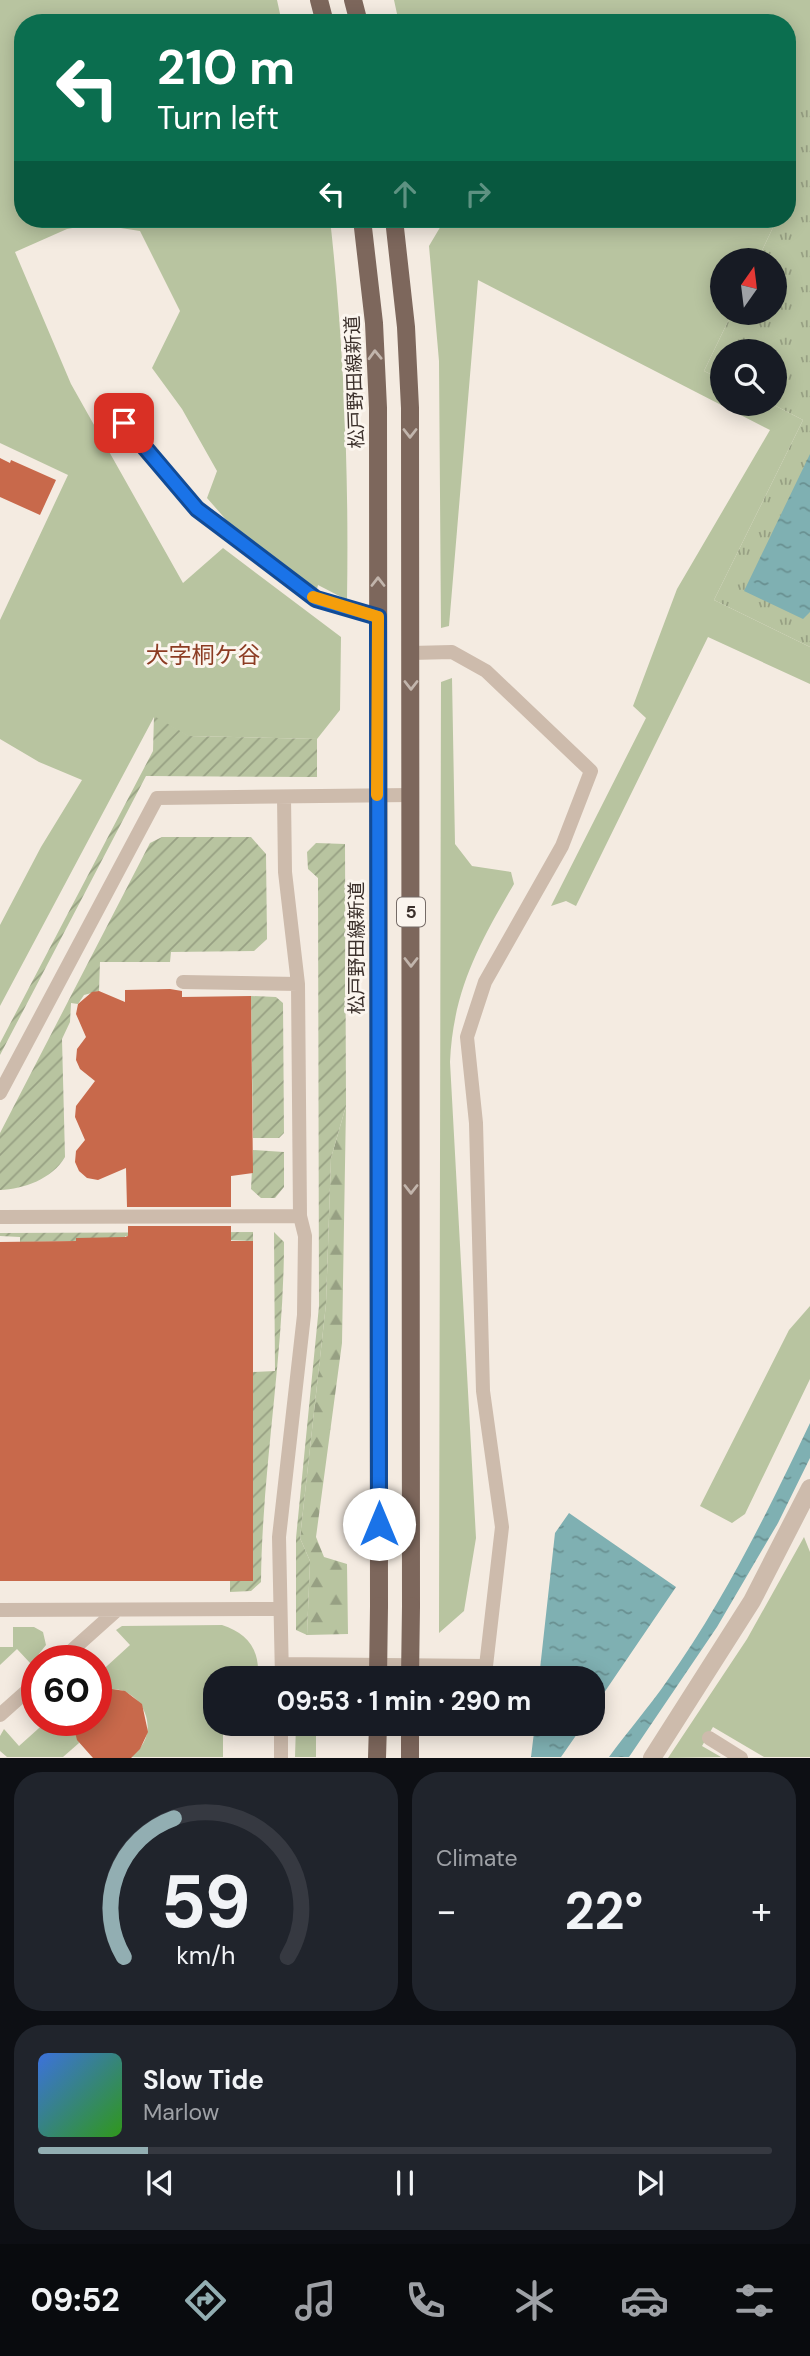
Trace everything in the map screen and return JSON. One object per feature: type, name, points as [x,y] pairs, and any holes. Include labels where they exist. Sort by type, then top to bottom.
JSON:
[{"type":"main road","name":"松戸野田線新道","points":[[363,228],[374,323],[378,408],[378,1666]]},
{"type":"main road","name":"5","points":[[395,228],[406,327],[410,408],[410,1666]]},
{"type":"main road","points":[[377,1758],[378,1736]]},
{"type":"main road","points":[[410,1736],[410,1758]]},
{"type":"street","points":[[652,1758],[752,1601],[810,1488]]},
{"type":"lane","points":[[124,423],[197,509],[316,599],[378,617]]},
{"type":"lane","points":[[411,653],[452,652],[486,671],[591,771],[562,846],[485,982],[467,1037],[476,1123],[483,1391],[502,1527],[486,1666]]},
{"type":"lane","points":[[0,1093],[157,798],[411,795]]},
{"type":"lane","points":[[282,1666],[279,1537],[304,1315],[305,1236],[300,1216],[298,984],[285,872],[284,797]]},
{"type":"lane","points":[[183,982],[298,984]]},
{"type":"lane","points":[[0,1217],[300,1216]]},
{"type":"lane","points":[[0,1610],[279,1609]]},
{"type":"lane","points":[[78,1645],[117,1610]]},
{"type":"lane","points":[[0,1715],[21,1696]]},
{"type":"lane","points":[[281,1736],[281,1758]]},
{"type":"lane","points":[[709,1738],[741,1758]]},
{"type":"green space","points":[[0,0],[277,0],[280,14],[14,14],[14,228],[73,228],[15,252],[71,384],[183,583],[223,548],[341,637],[340,710],[317,739],[188,736],[154,717],[0,1006],[0,925],[41,847],[82,780],[39,762],[0,739],[0,620],[68,475],[0,443]]},
{"type":"green space","points":[[394,0],[810,0],[810,231],[796,217],[796,14],[397,14]]},
{"type":"green space","points":[[810,89],[810,647],[714,600],[803,420],[787,412],[787,339],[719,339],[726,326],[788,326],[788,248],[763,248],[773,228],[796,228],[796,113]]},
{"type":"green space","points":[[121,228],[331,228],[342,361],[347,600],[318,585],[317,589],[236,531],[207,498],[217,471],[182,409],[152,368],[180,311],[140,231]]},
{"type":"green space","points":[[440,228],[773,228],[763,248],[710,248],[710,326],[726,326],[719,339],[710,339],[710,359],[704,371],[710,374],[710,399],[478,280],[449,626],[441,628],[439,361],[429,246]]},
{"type":"green space","points":[[710,359],[710,374],[704,371]]},
{"type":"green space","points":[[787,412],[803,420],[714,600],[810,647],[810,684],[708,637],[576,906],[566,901],[551,906],[646,718],[633,706],[677,589],[770,430],[743,416],[787,416]]},
{"type":"green space","points":[[452,678],[455,844],[472,866],[511,872],[514,884],[470,969],[462,990],[452,1036],[450,1062],[476,1538],[464,1611],[439,1633],[441,682]]},
{"type":"green space","points":[[154,716],[189,736],[317,739],[317,777],[146,776],[0,1055],[0,1043],[153,751]]},
{"type":"green space","points":[[162,837],[251,837],[266,854],[267,939],[254,951],[171,952],[170,962],[100,962],[99,991],[84,995],[78,1004],[71,1003],[70,1022],[62,1039],[65,1157],[45,1177],[18,1188],[0,1190],[0,1133],[150,843]]},
{"type":"green space","points":[[316,843],[345,844],[346,1106],[331,1158],[326,1304],[300,1538],[310,1561],[307,1635],[296,1630],[296,1538],[319,1306],[318,878],[308,869],[307,852]]},
{"type":"green space","points":[[251,996],[276,997],[283,1003],[284,1133],[279,1138],[253,1138]]},
{"type":"green space","points":[[346,1106],[342,1343],[316,1537],[324,1557],[347,1564],[348,1634],[307,1635],[310,1561],[300,1538],[326,1304],[331,1158]]},
{"type":"green space","points":[[253,1150],[284,1152],[284,1187],[275,1198],[261,1198],[251,1189]]},
{"type":"green space","points":[[253,1232],[253,1241],[125,1236],[125,1242],[76,1238],[76,1241],[20,1242],[20,1237],[0,1236],[0,1233]]},
{"type":"green space","points":[[274,1232],[284,1242],[283,1285],[265,1497],[261,1582],[251,1591],[230,1592],[230,1581],[253,1581],[253,1372],[275,1371]]},
{"type":"green space","points":[[810,1306],[810,1379],[745,1514],[732,1523],[700,1506],[789,1330]]},
{"type":"green space","points":[[804,1537],[810,1552],[810,1757],[764,1757],[713,1727],[702,1746],[721,1757],[668,1758],[747,1639]]},
{"type":"green space","points":[[222,1625],[248,1641],[258,1666],[203,1666],[203,1736],[223,1736],[223,1757],[130,1757],[141,1747],[147,1734],[147,1721],[136,1699],[125,1692],[112,1689],[112,1661],[130,1645],[116,1630],[122,1626]]},
{"type":"green space","points":[[13,1627],[34,1627],[43,1632],[46,1645],[21,1645],[21,1653],[17,1649],[0,1665],[0,1647],[13,1647]]},
{"type":"green space","points":[[4,1729],[19,1746],[30,1736],[78,1736],[79,1743],[63,1757],[7,1757],[0,1751],[0,1736]]},
{"type":"green space","points":[[296,1736],[316,1736],[316,1757],[295,1757]]},
{"type":"water","points":[[810,454],[810,612],[803,619],[744,591]]},
{"type":"water","points":[[810,1423],[810,1458],[778,1523],[717,1627],[629,1757],[609,1757],[688,1651],[761,1522]]},
{"type":"water","points":[[569,1513],[676,1587],[605,1691],[605,1666],[540,1666],[555,1533]]},
{"type":"water","points":[[534,1736],[576,1736],[561,1757],[531,1757]]},
{"type":"building","points":[[0,458],[10,463],[11,460],[56,480],[40,515],[0,497]]},
{"type":"building","points":[[125,990],[182,991],[182,997],[251,996],[253,1173],[231,1176],[231,1207],[127,1207],[126,1168],[98,1180],[87,1178],[79,1171],[75,1162],[76,1151],[85,1140],[75,1117],[76,1106],[95,1081],[80,1069],[76,1060],[77,1049],[86,1037],[76,1014],[78,1004],[92,992],[99,991],[125,1002]]},
{"type":"building","points":[[128,1226],[231,1226],[231,1241],[253,1241],[253,1581],[0,1581],[0,1242],[125,1237],[128,1236]]},
{"type":"building","points":[[112,1689],[125,1691],[142,1704],[148,1732],[140,1749],[131,1758],[93,1758],[76,1736],[112,1736]]},
{"type":"slow traffic","points":[[313,597],[378,617],[377,795]]},
{"type":"district","name":"大字桐ケ谷","points":[[203,655]]},
{"type":"route","points":[[124,423],[197,509],[316,599],[378,617],[379,1524]]}]
